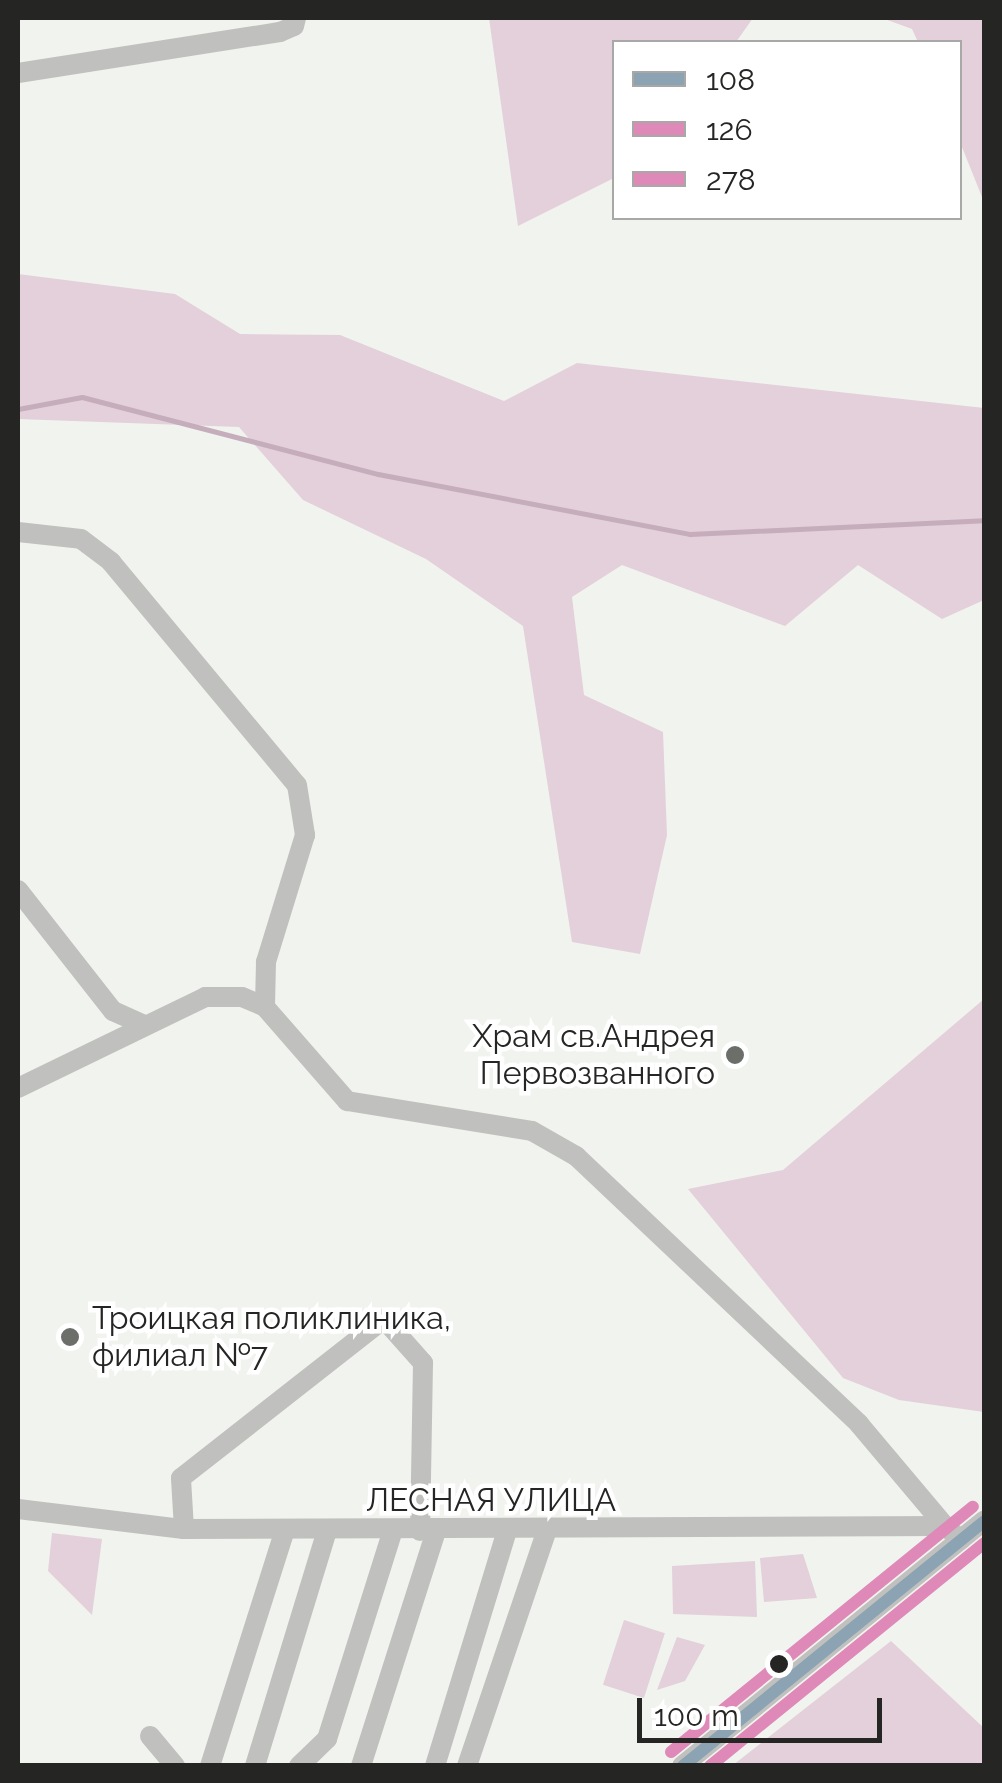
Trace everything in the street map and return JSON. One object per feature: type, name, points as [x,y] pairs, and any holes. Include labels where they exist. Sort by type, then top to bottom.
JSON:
[{"type":"street","points":[[18,72],[280,32],[294,26],[296,18]]},
{"type":"street","points":[[18,532],[81,539],[111,562],[297,786],[305,834],[270,944],[265,1006]]},
{"type":"street","points":[[18,890],[113,1012],[144,1026]]},
{"type":"street","points":[[18,1088],[205,997],[242,997],[265,1006],[347,1102],[532,1131],[576,1156],[859,1424],[953,1533]]},
{"type":"street","points":[[184,1529],[181,1478],[384,1319],[423,1363],[428,1531],[360,1766]]},
{"type":"street","name":"ЛЕСНАЯ УЛИЦА","points":[[18,1509],[184,1529],[953,1533]]},
{"type":"street","points":[[682,1766],[953,1533],[984,1521]]},
{"type":"street","points":[[210,1766],[285,1530]]},
{"type":"street","points":[[255,1766],[327,1530]]},
{"type":"street","points":[[299,1766],[327,1739],[393,1530]]},
{"type":"street","points":[[436,1766],[506,1530]]},
{"type":"street","points":[[467,1766],[546,1530]]},
{"type":"street","points":[[150,1736],[175,1766]]},
{"type":"shaded area","points":[[489,18],[753,18],[737,40],[612,40],[612,179],[518,226]]},
{"type":"shaded area","points":[[882,18],[984,18],[984,202],[962,147],[962,40],[917,40],[912,29]]},
{"type":"shaded area","points":[[18,274],[175,294],[240,334],[340,335],[504,401],[577,363],[984,408],[984,600],[942,619],[858,565],[785,626],[622,565],[572,597],[584,695],[663,732],[667,835],[640,954],[572,942],[523,626],[426,559],[303,500],[239,427],[18,419]]},
{"type":"shaded area","points":[[984,999],[984,1412],[899,1400],[843,1378],[688,1189],[783,1170]]},
{"type":"shaded area","points":[[52,1533],[102,1539],[92,1615],[48,1571]]},
{"type":"shaded area","points":[[803,1554],[817,1598],[764,1602],[760,1558]]},
{"type":"shaded area","points":[[755,1561],[757,1617],[673,1614],[672,1566]]},
{"type":"shaded area","points":[[624,1620],[665,1633],[644,1698],[603,1685]]},
{"type":"shaded area","points":[[677,1637],[705,1645],[685,1681],[657,1690]]},
{"type":"shaded area","points":[[891,1641],[984,1728],[984,1765],[733,1765]]},
{"type":"waterway","points":[[18,409],[82,397],[378,474],[690,534],[984,520]]},
{"type":"transit line","name":"278","points":[[671,1752],[973,1507]]},
{"type":"transit line","name":"108","points":[[683,1766],[984,1521]]},
{"type":"transit line","name":"126","points":[[710,1766],[984,1543]]},
{"type":"place","name":"Храм св.Андрея Первозванного","points":[[735,1055]]},
{"type":"place","name":"Троицкая поликлиника, филиал №7","points":[[70,1337]]}]
